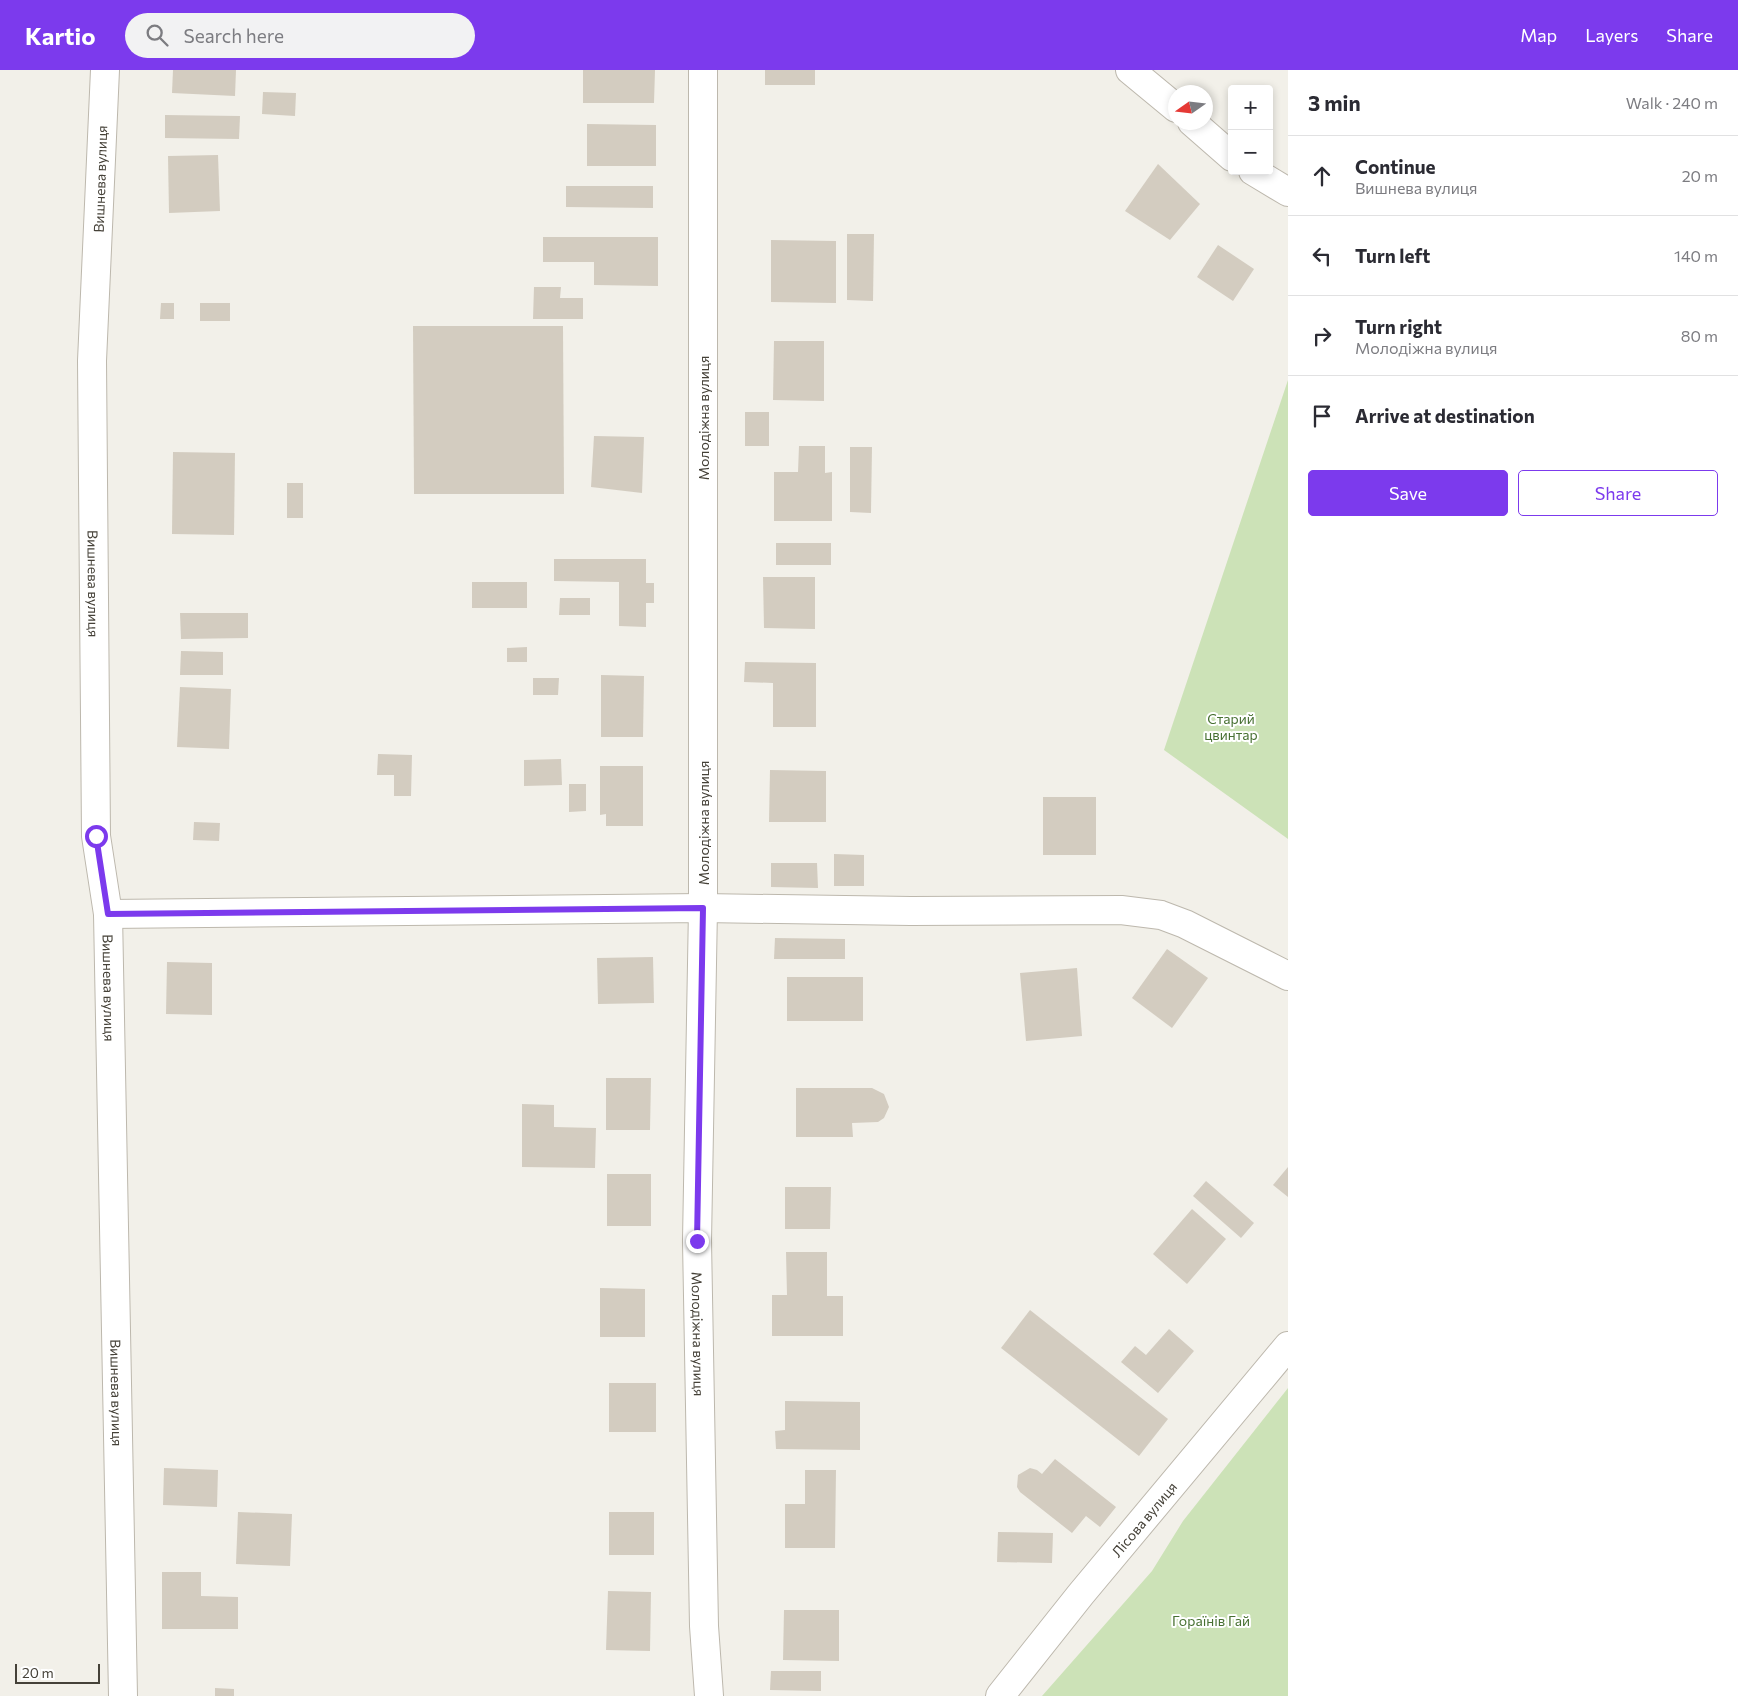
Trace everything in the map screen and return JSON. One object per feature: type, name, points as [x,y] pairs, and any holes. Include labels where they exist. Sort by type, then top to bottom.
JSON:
[{"type":"street","name":"Вишнева вулиця","points":[[105,70],[92,361],[96,836],[108,914],[122,1696]]},
{"type":"street","name":"Молодіжна вулиця","points":[[704,70],[703,908],[697,1241],[704,1626],[709,1696]]},
{"type":"street","points":[[1130,70],[1168,101]]},
{"type":"street","points":[[1201,130],[1228,154]]},
{"type":"street","points":[[1260,175],[1288,192]]},
{"type":"street","points":[[108,914],[703,908],[1140,912],[1161,915],[1185,924],[1288,976]]},
{"type":"street","name":"Лісова вулиця","points":[[1000,1696],[1081,1594],[1288,1346]]},
{"type":"green space","name":"Старий цвинтар","points":[[1288,380],[1288,839],[1164,750]]},
{"type":"green space","name":"Гораїнів Гай","points":[[1288,1388],[1288,1696],[1042,1696],[1152,1571],[1183,1521]]},
{"type":"building","points":[[173,70],[236,70],[235,96],[172,93]]},
{"type":"building","points":[[583,70],[655,70],[654,103],[583,103]]},
{"type":"building","points":[[765,70],[815,70],[815,85],[765,85]]},
{"type":"building","points":[[263,92],[296,93],[295,116],[262,114]]},
{"type":"building","points":[[165,115],[240,116],[239,139],[165,138]]},
{"type":"building","points":[[587,124],[656,125],[656,166],[587,166]]},
{"type":"building","points":[[218,155],[220,211],[169,213],[168,156]]},
{"type":"building","points":[[1158,164],[1200,204],[1170,240],[1125,211]]},
{"type":"building","points":[[566,186],[653,186],[653,208],[566,207]]},
{"type":"building","points":[[847,234],[874,234],[873,301],[847,300]]},
{"type":"building","points":[[543,237],[658,237],[658,286],[594,285],[594,262],[543,262]]},
{"type":"building","points":[[771,240],[836,241],[836,303],[771,302]]},
{"type":"building","points":[[1218,245],[1254,269],[1233,301],[1197,277]]},
{"type":"building","points":[[534,287],[561,287],[560,298],[583,298],[583,319],[533,319]]},
{"type":"building","points":[[161,303],[174,303],[174,319],[160,319]]},
{"type":"building","points":[[200,303],[230,303],[230,321],[200,321]]},
{"type":"building","points":[[413,326],[563,326],[564,494],[414,494]]},
{"type":"building","points":[[774,341],[824,341],[824,401],[773,400]]},
{"type":"building","points":[[745,412],[769,412],[769,446],[745,446]]},
{"type":"building","points":[[594,436],[644,437],[642,493],[591,487]]},
{"type":"building","points":[[799,446],[825,446],[825,473],[832,472],[832,521],[774,521],[774,472],[798,472]]},
{"type":"building","points":[[850,447],[872,447],[871,513],[850,512]]},
{"type":"building","points":[[173,452],[235,453],[234,535],[172,534]]},
{"type":"building","points":[[287,483],[303,483],[303,518],[287,518]]},
{"type":"building","points":[[776,543],[831,543],[831,565],[776,565]]},
{"type":"building","points":[[554,559],[646,559],[646,583],[654,583],[654,603],[646,603],[646,627],[619,626],[619,582],[554,581]]},
{"type":"building","points":[[763,577],[815,577],[815,629],[764,628]]},
{"type":"building","points":[[472,582],[527,582],[527,608],[472,608]]},
{"type":"building","points":[[560,598],[590,598],[590,615],[559,615]]},
{"type":"building","points":[[180,613],[248,613],[248,638],[181,639]]},
{"type":"building","points":[[527,647],[527,662],[507,662],[507,648]]},
{"type":"building","points":[[181,651],[223,652],[223,675],[180,675]]},
{"type":"building","points":[[745,662],[816,663],[816,727],[773,727],[773,683],[744,682]]},
{"type":"building","points":[[601,675],[644,676],[643,737],[601,737]]},
{"type":"building","points":[[533,678],[559,678],[558,695],[533,695]]},
{"type":"building","points":[[180,687],[231,689],[229,749],[177,747]]},
{"type":"building","points":[[378,754],[412,755],[411,796],[394,796],[394,775],[377,775]]},
{"type":"building","points":[[561,759],[562,785],[524,786],[524,760]]},
{"type":"building","points":[[600,766],[643,766],[643,826],[606,826],[606,814],[600,815]]},
{"type":"building","points":[[770,770],[826,771],[826,822],[769,822]]},
{"type":"building","points":[[569,784],[586,784],[586,811],[569,812]]},
{"type":"building","points":[[1043,797],[1096,797],[1096,855],[1043,855]]},
{"type":"building","points":[[194,822],[220,823],[219,841],[193,840]]},
{"type":"building","points":[[834,854],[864,855],[864,886],[834,886]]},
{"type":"building","points":[[771,863],[817,863],[818,888],[771,887]]},
{"type":"building","points":[[775,938],[845,939],[845,959],[774,959]]},
{"type":"building","points":[[1167,949],[1208,978],[1172,1028],[1132,998]]},
{"type":"building","points":[[653,957],[654,1003],[598,1004],[597,958]]},
{"type":"building","points":[[167,962],[212,963],[212,1015],[166,1014]]},
{"type":"building","points":[[1077,968],[1082,1036],[1026,1041],[1020,973]]},
{"type":"building","points":[[787,977],[863,977],[863,1021],[787,1021]]},
{"type":"building","points":[[606,1078],[651,1078],[650,1130],[606,1130]]},
{"type":"building","points":[[796,1088],[872,1088],[884,1094],[889,1107],[884,1118],[878,1122],[852,1123],[853,1137],[796,1137]]},
{"type":"building","points":[[522,1104],[554,1105],[554,1127],[596,1128],[595,1168],[522,1167]]},
{"type":"building","points":[[1288,1167],[1288,1197],[1273,1185]]},
{"type":"building","points":[[607,1174],[651,1174],[651,1226],[607,1226]]},
{"type":"building","points":[[1206,1181],[1254,1223],[1241,1238],[1193,1196]]},
{"type":"building","points":[[785,1187],[831,1187],[830,1229],[785,1229]]},
{"type":"building","points":[[1192,1209],[1226,1239],[1187,1284],[1153,1254]]},
{"type":"building","points":[[786,1252],[827,1252],[827,1296],[843,1296],[843,1336],[772,1336],[772,1295],[787,1295]]},
{"type":"building","points":[[600,1288],[645,1289],[645,1337],[600,1337]]},
{"type":"building","points":[[1030,1310],[1168,1419],[1139,1456],[1001,1348]]},
{"type":"building","points":[[1169,1329],[1194,1351],[1158,1393],[1121,1362],[1135,1346],[1146,1355]]},
{"type":"building","points":[[609,1383],[656,1383],[656,1432],[609,1432]]},
{"type":"building","points":[[785,1401],[860,1402],[860,1450],[776,1449],[775,1431],[785,1430]]},
{"type":"building","points":[[1055,1459],[1116,1507],[1100,1527],[1086,1516],[1072,1533],[1020,1492],[1017,1487],[1018,1475],[1030,1468],[1042,1474]]},
{"type":"building","points":[[164,1468],[218,1470],[217,1507],[163,1505]]},
{"type":"building","points":[[805,1470],[836,1470],[835,1548],[785,1548],[785,1504],[805,1504]]},
{"type":"building","points":[[238,1512],[292,1514],[290,1566],[236,1564]]},
{"type":"building","points":[[609,1512],[654,1512],[654,1555],[609,1555]]},
{"type":"building","points":[[998,1532],[1053,1533],[1052,1563],[997,1562]]},
{"type":"building","points":[[162,1572],[201,1572],[201,1596],[238,1597],[238,1629],[162,1629]]},
{"type":"building","points":[[608,1591],[651,1592],[650,1651],[606,1650]]},
{"type":"building","points":[[784,1610],[839,1610],[839,1661],[783,1660]]},
{"type":"building","points":[[771,1671],[821,1671],[821,1691],[770,1690]]},
{"type":"building","points":[[215,1688],[234,1689],[234,1696],[215,1696]]},
{"type":"route","points":[[96,836],[108,914],[703,908],[697,1241]]}]
